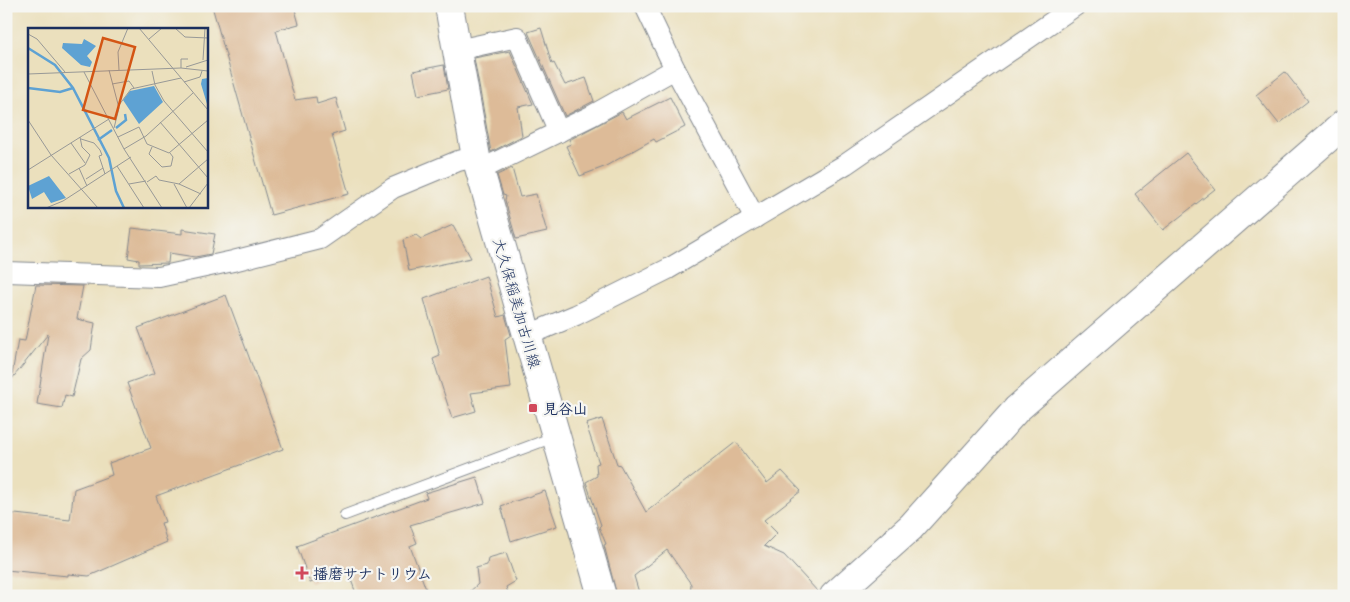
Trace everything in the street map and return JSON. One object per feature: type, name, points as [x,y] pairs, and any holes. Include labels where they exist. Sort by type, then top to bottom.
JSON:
[{"type":"street","name":"大久保稲美加古川線","points":[[449,6],[478,164],[602,596]]},
{"type":"street","points":[[645,6],[675,69],[755,218]]},
{"type":"street","points":[[526,336],[576,315],[668,269],[846,164],[1075,6]]},
{"type":"street","points":[[457,50],[517,37],[558,132]]},
{"type":"street","points":[[6,272],[159,277],[320,239],[393,188],[458,162],[478,164],[558,132],[675,69]]},
{"type":"street","points":[[834,596],[912,527],[1017,409],[1344,124]]},
{"type":"lane","points":[[345,515],[555,437]]},
{"type":"building","points":[[212,6],[294,6],[299,24],[276,30],[295,100],[316,97],[317,104],[336,98],[345,131],[332,135],[349,194],[271,215]]},
{"type":"building","points":[[541,28],[552,64],[554,63],[565,85],[586,78],[594,101],[565,116],[528,32]]},
{"type":"building","points":[[510,51],[533,104],[518,107],[522,136],[491,152],[474,58]]},
{"type":"building","points":[[444,65],[448,89],[418,95],[413,71]]},
{"type":"building","points":[[1285,72],[1308,101],[1279,124],[1256,95]]},
{"type":"building","points":[[670,97],[685,127],[656,142],[654,139],[604,167],[580,176],[566,146],[571,144],[569,140],[622,112],[626,119]]},
{"type":"building","points":[[1186,153],[1215,189],[1163,230],[1135,194]]},
{"type":"building","points":[[512,168],[520,197],[536,194],[547,232],[516,239],[505,200],[506,196],[503,195],[497,175]]},
{"type":"building","points":[[453,225],[471,258],[409,271],[403,240],[416,235],[421,239]]},
{"type":"building","points":[[132,228],[182,234],[182,229],[215,234],[211,254],[195,257],[169,253],[168,263],[139,264],[139,260],[128,258]]},
{"type":"building","points":[[486,276],[498,317],[505,315],[511,335],[505,339],[511,388],[471,393],[476,411],[452,418],[433,359],[440,356],[424,299]]},
{"type":"building","points":[[36,285],[83,286],[77,319],[95,323],[91,350],[81,359],[72,397],[65,395],[62,408],[37,404],[48,334],[11,380],[18,340],[25,341]]},
{"type":"building","points":[[226,295],[283,449],[156,496],[165,522],[161,523],[167,542],[89,576],[68,574],[68,576],[6,570],[6,513],[70,520],[74,489],[112,475],[109,463],[151,448],[127,383],[155,373],[138,328]]},
{"type":"building","points":[[602,419],[617,464],[620,465],[646,512],[736,442],[767,483],[782,471],[801,491],[764,520],[777,533],[764,546],[784,555],[819,593],[819,596],[690,596],[691,584],[667,550],[634,576],[640,596],[617,596],[604,545],[606,544],[599,527],[601,525],[586,482],[597,476],[596,464],[599,463],[586,424]]},
{"type":"building","points":[[477,477],[485,503],[410,525],[417,543],[410,546],[427,592],[417,596],[357,596],[347,569],[310,583],[297,546],[427,498],[425,493]]},
{"type":"building","points":[[545,491],[557,526],[511,541],[501,506]]},
{"type":"building","points":[[506,553],[516,581],[506,587],[509,596],[465,596],[478,584],[476,568],[487,565],[488,558]]},
{"type":"place","name":"見谷山","points":[[533,408]]},
{"type":"place","name":"播磨サナトリウム","points":[[302,573]]}]
